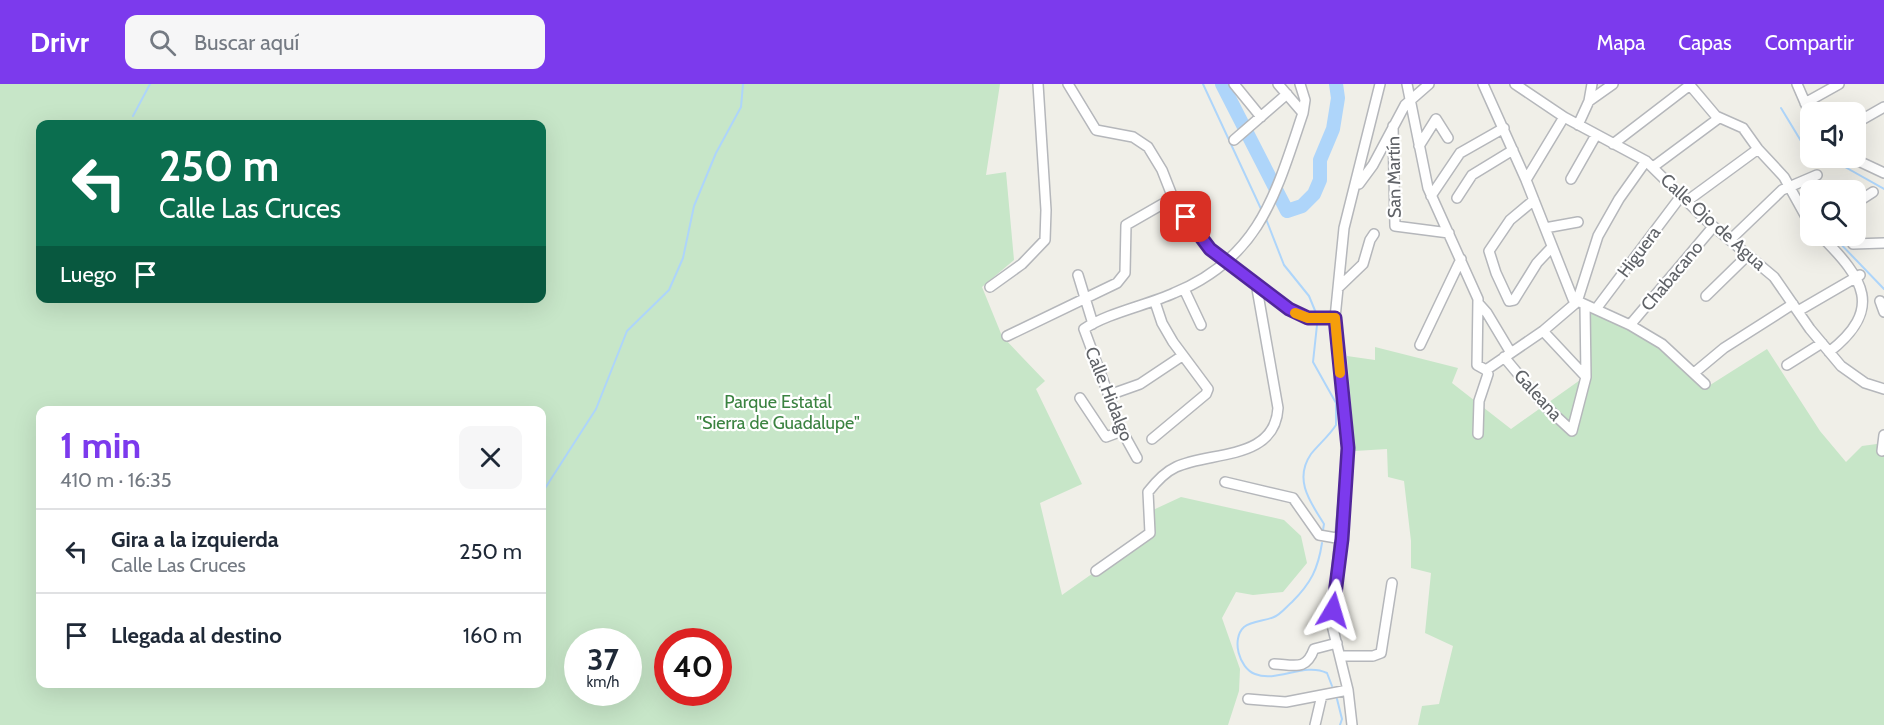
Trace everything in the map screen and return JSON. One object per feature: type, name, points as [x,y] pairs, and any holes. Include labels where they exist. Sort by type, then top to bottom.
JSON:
[{"type":"street","points":[[990,286],[1022,264],[1045,240],[1046,210],[1038,84]]},
{"type":"street","points":[[1068,84],[1096,130],[1133,137],[1148,147],[1162,170],[1173,198],[1204,242],[1300,315],[1317,319],[1335,318]]},
{"type":"street","points":[[1234,84],[1261,117]]},
{"type":"street","points":[[1278,84],[1303,113]]},
{"type":"street","points":[[1089,327],[1184,289],[1229,262],[1254,232],[1274,199],[1303,113],[1305,100],[1300,84]]},
{"type":"street","points":[[1352,725],[1348,690],[1332,618],[1342,539],[1347,437],[1335,318],[1344,228],[1380,84]]},
{"type":"street","points":[[1407,84],[1431,196],[1461,259],[1479,304],[1477,365],[1486,370],[1488,374],[1479,402],[1478,435]]},
{"type":"street","points":[[1355,189],[1373,165],[1393,126],[1411,100],[1429,84]]},
{"type":"street","points":[[1483,84],[1526,180],[1570,293],[1581,304],[1630,325],[1667,348],[1705,384]]},
{"type":"street","name":"Calle Ojo de Agua","points":[[1515,84],[1564,117],[1650,164],[1713,227],[1774,277],[1829,352],[1848,372],[1884,391]]},
{"type":"street","points":[[1578,125],[1589,101],[1592,84]]},
{"type":"street","points":[[1589,101],[1613,84]]},
{"type":"street","points":[[1797,84],[1805,102]]},
{"type":"street","points":[[1807,102],[1839,84]]},
{"type":"street","points":[[1613,144],[1689,85],[1719,118],[1743,128],[1800,203]]},
{"type":"street","points":[[1234,140],[1287,94]]},
{"type":"street","points":[[1866,117],[1884,107]]},
{"type":"street","points":[[1526,180],[1564,117]]},
{"type":"street","points":[[1586,377],[1581,304],[1598,236],[1619,199],[1650,164],[1719,118]]},
{"type":"street","points":[[1419,146],[1436,119],[1448,138]]},
{"type":"street","name":"San Martín","points":[[1393,126],[1396,227],[1449,233]]},
{"type":"street","points":[[1431,196],[1461,153],[1504,128]]},
{"type":"street","points":[[1571,178],[1596,135]]},
{"type":"street","name":"Higuera","points":[[1596,309],[1684,199],[1758,149]]},
{"type":"street","points":[[1457,198],[1472,175],[1513,150]]},
{"type":"street","points":[[1866,165],[1884,173]]},
{"type":"street","points":[[1730,240],[1789,186],[1817,175]]},
{"type":"street","points":[[1866,197],[1873,192]]},
{"type":"street","points":[[1007,336],[1117,283],[1125,273],[1126,225],[1173,198]]},
{"type":"street","points":[[1534,200],[1510,220],[1489,251],[1509,301],[1514,300],[1537,263],[1552,247]]},
{"type":"street","points":[[1545,228],[1578,222]]},
{"type":"street","name":"Chabacano","points":[[1630,325],[1713,227]]},
{"type":"street","points":[[1338,288],[1363,264],[1374,234]]},
{"type":"street","points":[[1866,244],[1884,243]]},
{"type":"street","points":[[1829,352],[1847,341],[1863,323],[1869,296],[1860,275],[1831,246]]},
{"type":"street","points":[[1707,296],[1748,255]]},
{"type":"street","points":[[1420,345],[1461,259]]},
{"type":"street","name":"Calle Hidalgo","points":[[1078,275],[1089,327],[1109,395],[1122,431],[1137,458]]},
{"type":"street","points":[[1694,373],[1724,348],[1860,275]]},
{"type":"street","points":[[1096,571],[1150,533],[1148,492],[1168,471],[1184,464],[1248,449],[1269,433],[1274,424],[1278,408],[1256,283]]},
{"type":"street","points":[[1184,289],[1201,325]]},
{"type":"street","points":[[1880,301],[1884,312]]},
{"type":"street","points":[[1152,439],[1206,394],[1208,389],[1182,356],[1162,323],[1155,302]]},
{"type":"street","name":"Galeana","points":[[1479,304],[1487,313],[1507,355],[1544,405],[1572,431],[1586,377]]},
{"type":"street","points":[[1486,370],[1581,304]]},
{"type":"street","points":[[1542,331],[1586,377]]},
{"type":"street","points":[[1787,365],[1822,343]]},
{"type":"street","points":[[1109,395],[1140,384],[1182,356]]},
{"type":"street","points":[[1080,398],[1106,438],[1122,431]]},
{"type":"street","points":[[1882,451],[1884,435]]},
{"type":"street","points":[[1225,482],[1293,498],[1319,535],[1342,539]]},
{"type":"street","points":[[1340,656],[1381,653],[1392,583]]},
{"type":"street","points":[[1274,664],[1305,665],[1310,660],[1314,649],[1337,643]]},
{"type":"street","points":[[1248,699],[1286,702],[1348,690]]},
{"type":"street","points":[[1315,725],[1322,695]]},
{"type":"green space","name":"Parque Estatal \"Sierra de Guadalupe\"","points":[[0,84],[1000,84],[986,175],[1006,172],[1014,260],[982,287],[1002,336],[1045,381],[1036,389],[1082,484],[1040,503],[1062,595],[1150,533],[1153,510],[1181,497],[1284,520],[1301,536],[1307,563],[1283,592],[1253,595],[1236,592],[1222,618],[1240,669],[1239,691],[1228,725],[0,725]]},
{"type":"green space","points":[[1588,310],[1623,325],[1652,342],[1707,387],[1767,349],[1820,431],[1846,462],[1862,446],[1884,443],[1884,725],[1418,725],[1422,706],[1439,704],[1453,646],[1425,633],[1431,573],[1411,568],[1411,541],[1404,481],[1388,477],[1387,449],[1355,451],[1347,356],[1375,360],[1375,347],[1458,368],[1452,383],[1511,429],[1590,373]]},
{"type":"waterway","points":[[133,116],[150,84]]},
{"type":"waterway","points":[[546,487],[596,409],[627,331],[669,290],[683,258],[694,206],[716,153],[741,107],[743,84]]},
{"type":"waterway","points":[[1203,84],[1262,211]]},
{"type":"waterway","points":[[1222,84],[1287,211],[1302,206],[1314,194],[1320,180],[1320,160],[1333,129],[1338,98],[1336,84]]},
{"type":"waterway","points":[[1781,108],[1800,139]]},
{"type":"waterway","points":[[1847,168],[1884,189]]},
{"type":"waterway","points":[[1266,219],[1284,265],[1309,296],[1316,313]]},
{"type":"waterway","points":[[1843,246],[1884,289]]},
{"type":"waterway","points":[[1317,325],[1313,362],[1336,403],[1336,425],[1311,454],[1306,464],[1304,482],[1309,499],[1324,524],[1323,530]]},
{"type":"waterway","points":[[1322,543],[1316,568],[1304,588],[1277,616],[1244,627],[1240,632],[1238,646],[1241,660],[1249,671],[1255,674],[1272,676],[1318,670],[1327,673],[1332,686]]},
{"type":"waterway","points":[[1337,699],[1342,719],[1340,725]]},
{"type":"slow traffic","points":[[1295,313],[1308,318],[1335,318],[1340,373]]},
{"type":"route","points":[[1186,217],[1210,249],[1289,309],[1308,318],[1335,318],[1348,448],[1342,539],[1333,610]]}]
